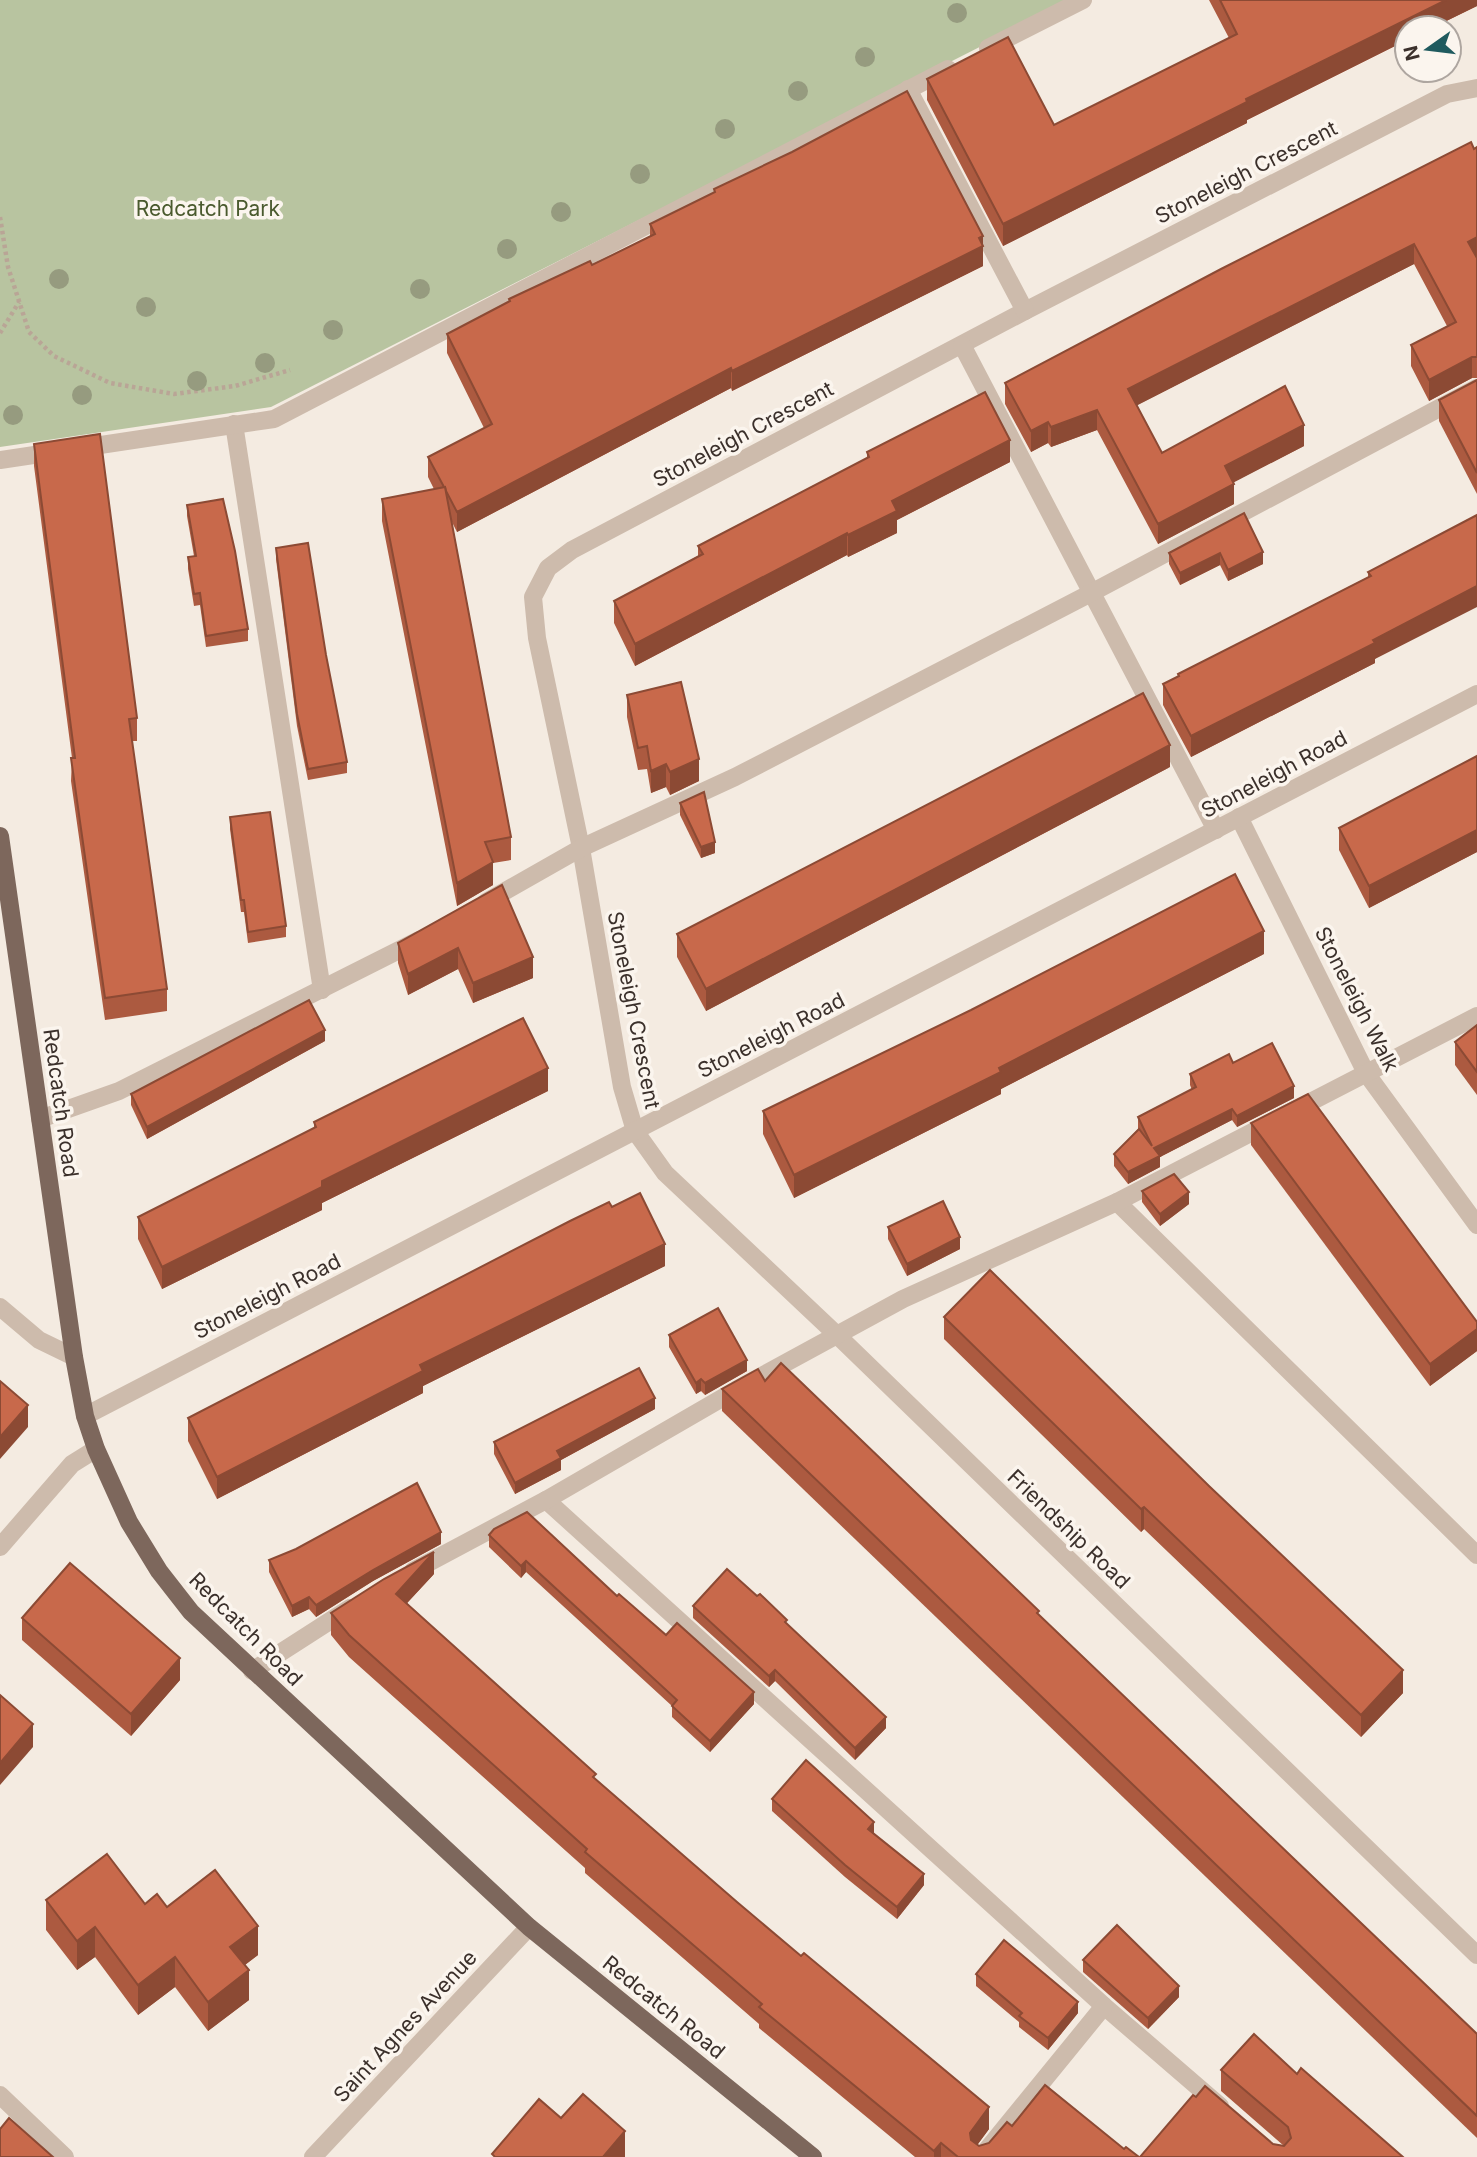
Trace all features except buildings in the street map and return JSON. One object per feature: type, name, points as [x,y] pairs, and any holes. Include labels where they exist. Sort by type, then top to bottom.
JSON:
[{"type":"main road","name":"Redcatch Road","points":[[0,836],[74,1357],[85,1416],[96,1449],[129,1522],[159,1571],[191,1612],[529,1927],[813,2157]]},
{"type":"street","points":[[0,460],[274,419],[1083,0]]},
{"type":"street","points":[[908,89],[1025,311]]},
{"type":"street","name":"Stoneleigh Crescent","points":[[635,1131],[622,1087],[581,848],[536,624],[533,597],[548,568],[572,550],[1025,311],[1447,94],[1477,89]]},
{"type":"street","points":[[962,345],[1216,831]]},
{"type":"street","points":[[469,912],[581,848],[735,777],[1091,593],[1477,388]]},
{"type":"street","points":[[234,424],[322,990]]},
{"type":"street","name":"Stoneleigh Road","points":[[85,1416],[1477,695]]},
{"type":"street","name":"Stoneleigh Walk","points":[[1239,817],[1366,1073],[1477,1225]]},
{"type":"street","points":[[40,1119],[119,1091],[435,931]]},
{"type":"street","points":[[402,1578],[904,1299],[1117,1202],[1477,1016]]},
{"type":"street","name":"Friendship Road","points":[[635,1131],[665,1173],[838,1336],[1477,1955]]},
{"type":"street","points":[[1117,1202],[1477,1555]]},
{"type":"street","points":[[0,1307],[39,1340],[74,1357]]},
{"type":"street","points":[[0,1547],[72,1464],[96,1449]]},
{"type":"street","points":[[546,1500],[1104,2006],[1238,2122]]},
{"type":"street","points":[[253,1671],[367,1598]]},
{"type":"street","name":"Saint Agnes Avenue","points":[[313,2157],[529,1927]]},
{"type":"street","points":[[981,2157],[1104,2006]]},
{"type":"street","points":[[0,2095],[65,2157]]},
{"type":"path","points":[[0,217],[8,267],[29,332],[54,356],[110,383],[174,394],[235,386],[293,369]]},
{"type":"path","points":[[0,333],[19,302]]},
{"type":"green space","name":"Redcatch Park","points":[[0,0],[1072,0],[271,407],[0,447]]}]
